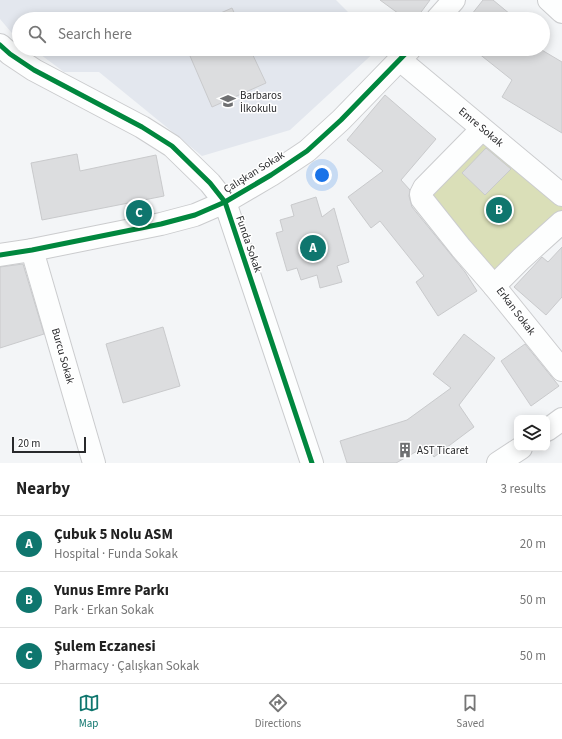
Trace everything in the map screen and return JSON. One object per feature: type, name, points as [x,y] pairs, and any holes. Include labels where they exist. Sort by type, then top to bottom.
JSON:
[{"type":"street","points":[[443,12],[454,0]]},
{"type":"street","points":[[549,0],[562,12]]},
{"type":"street","name":"Funda Sokak","points":[[0,45],[12,55]]},
{"type":"street","name":"Funda Sokak","points":[[13,56],[34,70],[142,127],[172,146],[210,183],[225,202],[312,463]]},
{"type":"street","name":"Çalışkan Sokak","points":[[0,255],[32,250],[168,222],[195,215],[225,202],[271,175],[306,151],[341,120],[403,56]]},
{"type":"street","name":"Emre Sokak","points":[[407,56],[482,129],[562,195]]},
{"type":"street","points":[[482,129],[424,188],[421,194],[422,199],[494,286]]},
{"type":"street","name":"Erkan Sokak","points":[[562,222],[494,286],[562,370]]},
{"type":"street","name":"Burcu Sokak","points":[[32,250],[94,463]]},
{"type":"street","points":[[550,428],[562,419]]},
{"type":"street","points":[[498,463],[516,451]]},
{"type":"shaded area","points":[[0,0],[336,0],[348,12],[12,12],[12,33],[0,19]]},
{"type":"shaded area","name":"Barbaros İlkokulu","points":[[42,56],[370,56],[290,130],[202,156],[99,72],[64,72]]},
{"type":"green space","points":[[485,143],[562,206],[562,215],[490,283],[424,195]]},
{"type":"building","points":[[380,0],[430,0],[421,12],[396,12]]},
{"type":"building","points":[[483,0],[493,0],[508,12],[474,12]]},
{"type":"building","points":[[232,8],[234,12],[223,12]]},
{"type":"building","points":[[550,55],[562,62],[562,133],[502,97],[512,80],[482,56]]},
{"type":"building","points":[[190,56],[253,56],[266,83],[212,107]]},
{"type":"building","points":[[385,95],[436,139],[401,180],[410,190],[409,196],[412,207],[465,272],[477,291],[438,316],[416,282],[424,276],[380,221],[371,228],[348,197],[383,171],[347,140]]},
{"type":"building","points":[[486,148],[511,169],[485,195],[462,173]]},
{"type":"building","points":[[77,154],[80,171],[156,155],[164,196],[42,220],[31,163]]},
{"type":"building","points":[[316,197],[322,217],[334,208],[349,262],[337,266],[342,282],[320,288],[317,275],[301,280],[297,268],[287,271],[276,233],[283,231],[280,220],[294,216],[291,205]]},
{"type":"building","points":[[562,247],[562,297],[546,315],[514,287],[542,257],[548,262]]},
{"type":"building","points":[[23,264],[44,334],[0,348],[0,267]]},
{"type":"building","points":[[163,327],[180,386],[123,403],[106,344]]},
{"type":"building","points":[[464,334],[495,358],[459,405],[474,427],[434,457],[426,446],[396,463],[347,463],[340,441],[407,420],[451,388],[433,374]]},
{"type":"building","points":[[525,344],[559,386],[531,406],[501,361]]},
{"type":"cycle path","points":[[0,45],[12,55]]},
{"type":"cycle path","points":[[13,56],[34,70],[142,127],[172,146],[210,183],[225,202],[312,463]]},
{"type":"cycle path","points":[[0,255],[161,224],[195,215],[225,202],[271,175],[307,151],[341,120],[403,56]]},
{"type":"place","name":"Barbaros İlkokulu","points":[[228,101]]},
{"type":"place","name":"Yunus Emre Parkı","points":[[499,210]]},
{"type":"place","name":"Şulem Eczanesi","points":[[139,213]]},
{"type":"place","name":"Çubuk 5 Nolu ASM","points":[[313,248]]},
{"type":"place","name":"AST Ticaret","points":[[405,450]]}]
